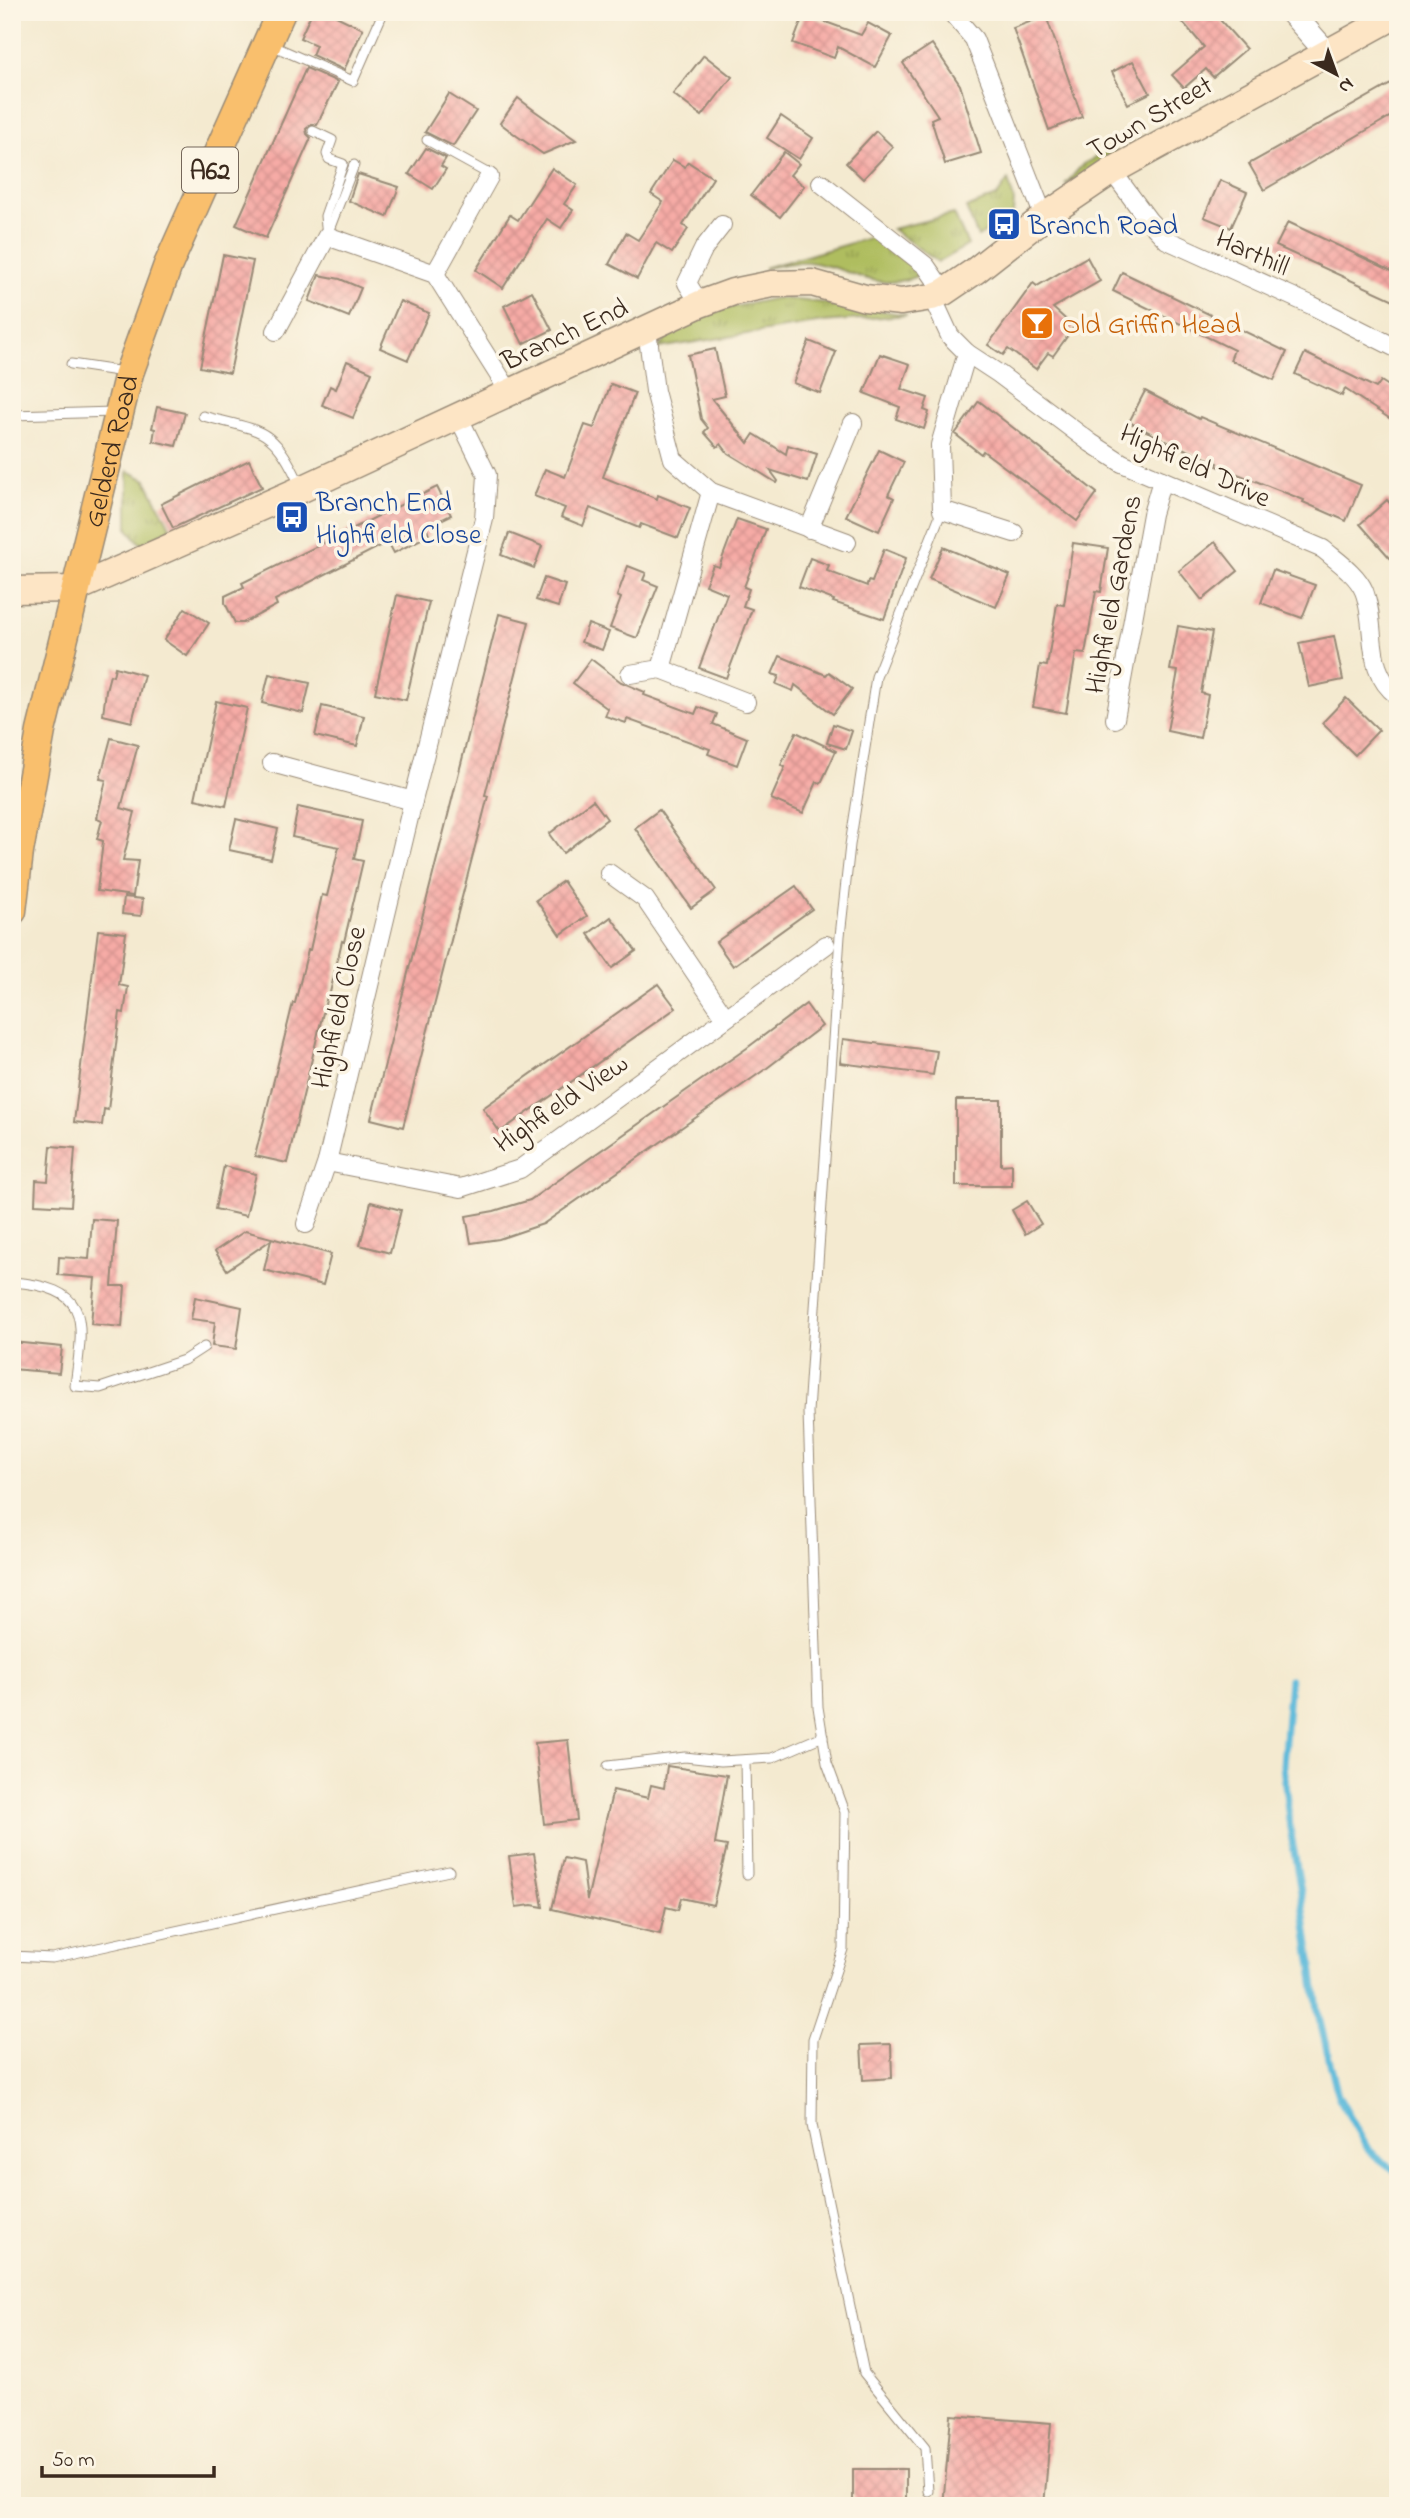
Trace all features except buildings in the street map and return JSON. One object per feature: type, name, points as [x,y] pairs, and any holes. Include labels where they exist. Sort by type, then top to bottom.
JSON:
[{"type":"main road","name":"Gelderd Road","points":[[12,911],[19,852],[41,731],[130,373],[168,265],[281,12]]},
{"type":"main road","name":"Town Street","points":[[938,295],[1112,171],[1398,14]]},
{"type":"main road","name":"Branch End","points":[[75,589],[302,489],[700,304],[733,292],[772,285],[812,284],[865,298],[901,302],[938,295]]},
{"type":"main road","points":[[12,590],[75,589]]},
{"type":"street","points":[[951,12],[974,39],[1044,217]]},
{"type":"street","points":[[1291,12],[1327,52]]},
{"type":"street","name":"Harthill","points":[[1112,171],[1149,221],[1167,240],[1323,311],[1398,349]]},
{"type":"street","points":[[435,274],[488,177]]},
{"type":"street","points":[[821,183],[926,266],[938,295]]},
{"type":"street","points":[[700,304],[687,283],[704,248],[722,225]]},
{"type":"street","points":[[276,331],[327,236],[435,274],[510,393]]},
{"type":"street","name":"Highfield Drive","points":[[938,295],[950,336],[967,353],[1101,450],[1122,463],[1323,549],[1347,569],[1364,590],[1370,614],[1377,672],[1388,689],[1398,696]]},
{"type":"street","points":[[647,330],[655,391],[673,459],[711,492],[847,542]]},
{"type":"street","points":[[967,353],[940,444],[942,510],[1014,533]]},
{"type":"street","name":"Highfield Close","points":[[306,1224],[327,1162],[412,801],[484,519],[487,475],[458,416]]},
{"type":"street","points":[[809,529],[853,423]]},
{"type":"street","name":"Highfield Gardens","points":[[1115,719],[1152,514],[1162,480]]},
{"type":"street","points":[[662,669],[711,492]]},
{"type":"street","points":[[629,674],[662,669],[746,702]]},
{"type":"street","points":[[272,763],[412,801]]},
{"type":"street","points":[[609,873],[645,899],[725,1017]]},
{"type":"street","name":"Highfield View","points":[[327,1162],[461,1188],[520,1169],[725,1017],[826,946]]},
{"type":"lane","points":[[266,43],[353,81],[382,15],[375,12]]},
{"type":"lane","points":[[313,131],[332,140],[327,154],[330,159],[342,164],[325,216],[327,236]]},
{"type":"lane","points":[[427,140],[487,173],[488,177]]},
{"type":"lane","points":[[327,236],[354,165]]},
{"type":"lane","points":[[71,364],[130,373]]},
{"type":"lane","points":[[12,415],[119,411]]},
{"type":"lane","points":[[203,416],[259,430],[276,442],[302,489]]},
{"type":"lane","points":[[929,2491],[925,2448],[864,2373],[812,2125],[813,2039],[843,1949],[845,1812],[827,1763],[818,1707],[808,1412],[843,910],[850,845],[876,677],[942,510]]},
{"type":"lane","points":[[12,1282],[56,1290],[74,1303],[81,1331],[75,1386],[100,1388],[184,1360],[204,1347]]},
{"type":"lane","points":[[608,1766],[685,1756],[721,1761],[772,1758],[822,1736]]},
{"type":"lane","points":[[745,1760],[747,1874]]},
{"type":"lane","points":[[12,1956],[52,1958],[449,1871]]},
{"type":"green space","points":[[1113,149],[1117,154],[1065,185],[1083,164]]},
{"type":"green space","points":[[1008,180],[1014,200],[1013,214],[978,237],[966,208],[997,196]]},
{"type":"green space","points":[[954,214],[968,245],[938,262],[892,229]]},
{"type":"green space","points":[[872,237],[908,259],[920,275],[889,282],[863,278],[808,262],[764,268]]},
{"type":"green space","points":[[777,298],[907,315],[823,322],[658,348],[676,328],[723,309]]},
{"type":"green space","points":[[128,471],[146,480],[171,529],[141,544],[128,529]]},
{"type":"waterway","points":[[1290,1680],[1283,1765],[1319,2017],[1338,2096],[1369,2151],[1398,2173]]},
{"type":"place","name":"Branch Road","points":[[1004,224]]},
{"type":"place","name":"Old Griffin Head","points":[[1037,323]]},
{"type":"place","name":"Branch End Highfield Close","points":[[292,517]]}]
